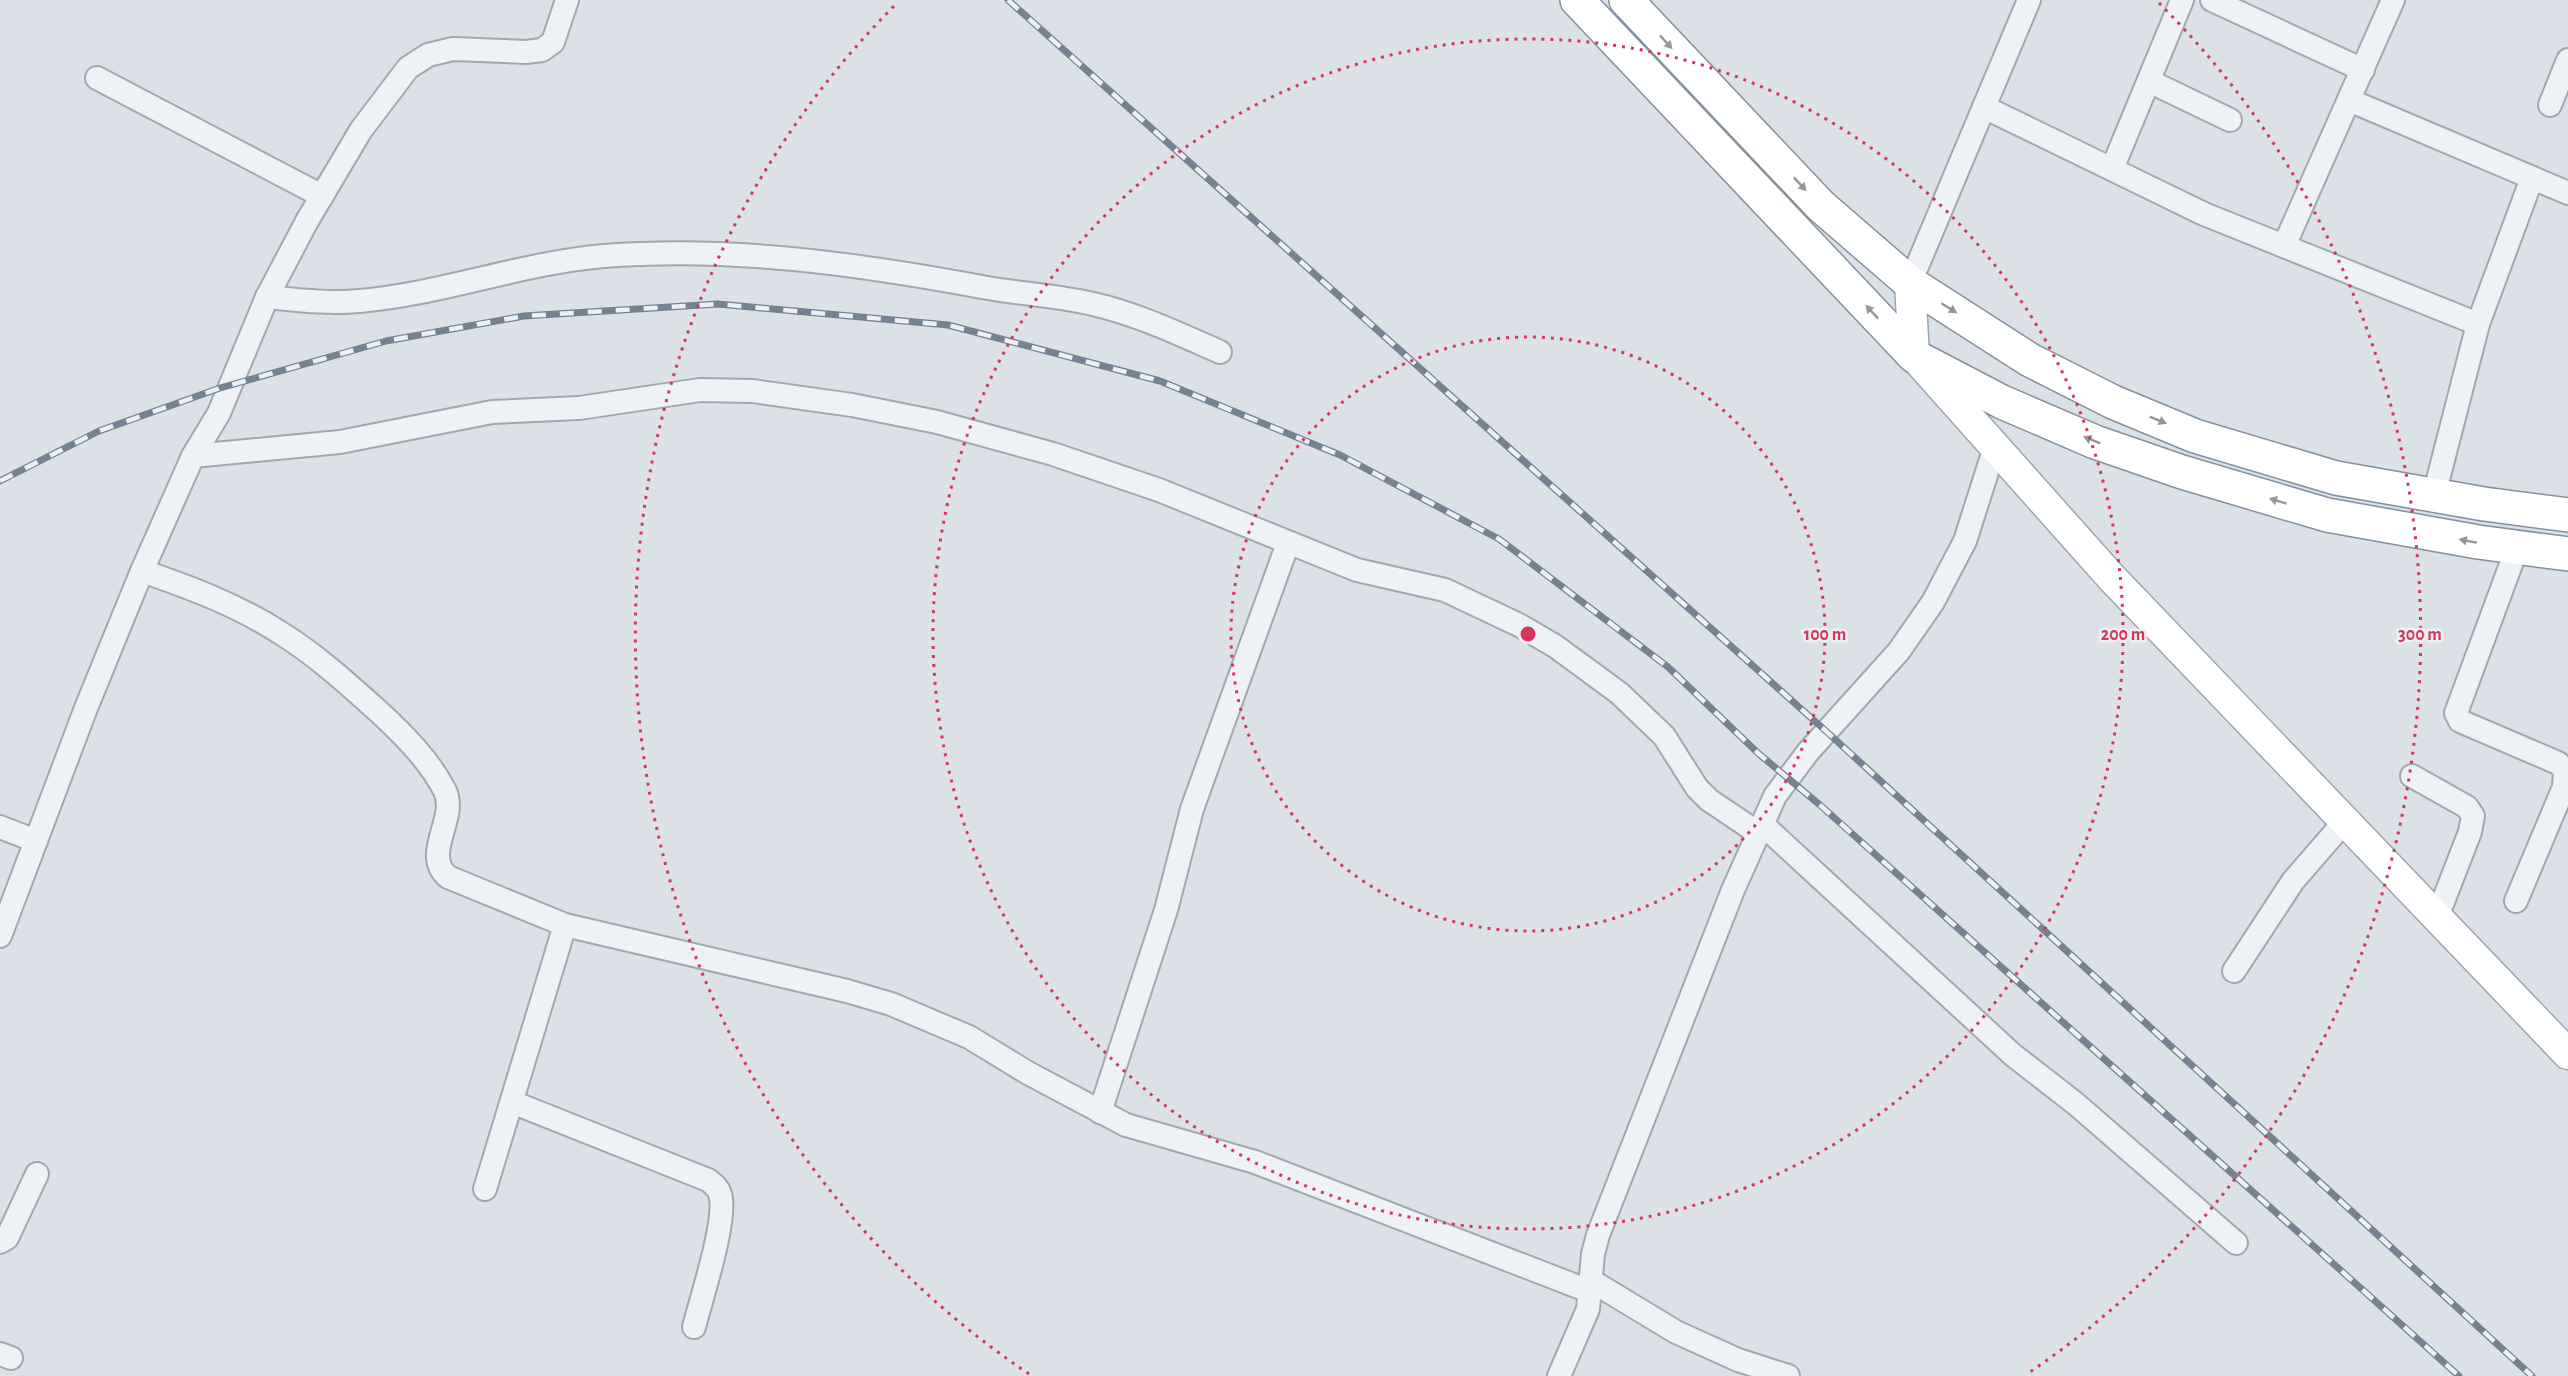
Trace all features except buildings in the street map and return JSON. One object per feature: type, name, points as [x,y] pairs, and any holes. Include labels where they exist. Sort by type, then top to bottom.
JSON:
[{"type":"highway","points":[[1576,0],[1914,356],[2012,406],[2095,442],[2182,472],[2327,515],[2517,548],[2568,554]]},
{"type":"highway","points":[[1626,0],[1821,206],[1910,283],[2030,360],[2113,402],[2195,436],[2336,478],[2568,515]]},
{"type":"main road","points":[[1910,283],[1914,356],[2111,577],[2568,1054]]},
{"type":"street","points":[[0,936],[142,571],[194,456],[219,413],[267,297],[322,196],[362,130],[408,68],[428,55],[453,49],[526,52],[542,50],[553,42],[567,0]]},
{"type":"street","points":[[1910,283],[2029,0]]},
{"type":"street","points":[[2112,169],[2182,0]]},
{"type":"street","points":[[2212,0],[2363,70]]},
{"type":"street","points":[[2284,246],[2393,0]]},
{"type":"street","points":[[2550,105],[2568,60]]},
{"type":"street","points":[[97,78],[322,196]]},
{"type":"street","points":[[2149,81],[2230,120]]},
{"type":"street","points":[[2349,100],[2568,193]]},
{"type":"street","points":[[1984,107],[2204,214],[2478,324]]},
{"type":"street","points":[[2434,495],[2478,324],[2532,178]]},
{"type":"street","points":[[267,297],[324,302],[360,301],[405,295],[549,264],[603,256],[747,255],[832,263],[1093,304],[1164,328],[1220,352]]},
{"type":"street","points":[[194,456],[340,442],[492,412],[579,408],[700,390],[753,391],[852,405],[937,422],[1053,454],[1159,490],[1356,570],[1445,590],[1519,625],[1555,646],[1590,670],[1641,712],[1664,736],[1697,788],[1721,811],[1760,828],[2013,1055],[2085,1112],[2236,1243]]},
{"type":"street","points":[[1559,1376],[1588,1309],[1598,1235],[1733,890],[1775,796],[1808,752],[1899,651],[1933,602],[1965,541],[1995,447]]},
{"type":"street","points":[[1100,1112],[1166,910],[1192,809],[1288,543]]},
{"type":"street","points":[[2516,901],[2564,787],[2565,770],[2558,763],[2460,721],[2456,714],[2517,548]]},
{"type":"street","points":[[142,571],[186,587],[279,632],[345,680],[403,734],[446,794],[447,813],[438,854],[441,871],[448,877],[566,925],[847,991],[891,1004],[969,1037],[1126,1125],[1256,1162],[1590,1286],[1676,1332],[1738,1360],[1788,1376]]},
{"type":"street","points":[[2412,776],[2467,807],[2473,816],[2470,832],[2437,917]]},
{"type":"street","points":[[2234,972],[2293,881],[2345,821]]},
{"type":"street","points":[[0,827],[36,841]]},
{"type":"street","points":[[485,1189],[566,925]]},
{"type":"street","points":[[512,1101],[708,1180],[716,1186],[720,1194],[720,1218],[694,1327]]},
{"type":"street","points":[[0,1242],[7,1238],[37,1174]]},
{"type":"railway","points":[[1008,0],[1827,732],[2532,1376]]},
{"type":"railway","points":[[0,481],[99,431],[220,388],[386,341],[524,316],[718,304],[948,325],[1160,381],[1340,455],[1499,539],[1668,667],[1759,754],[1820,805],[2459,1376]]}]
